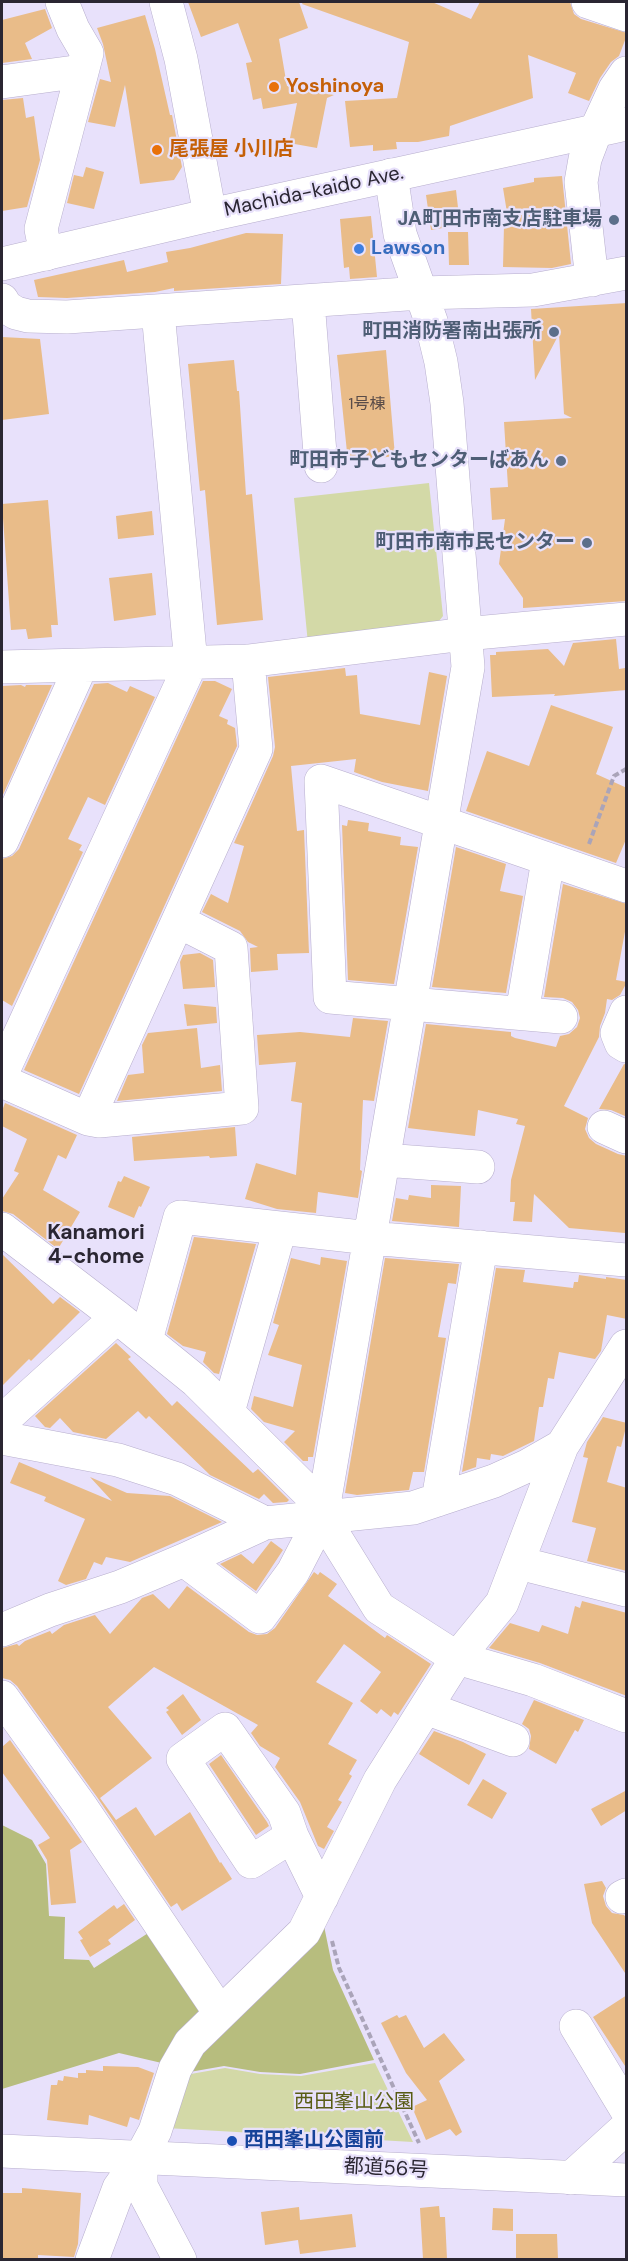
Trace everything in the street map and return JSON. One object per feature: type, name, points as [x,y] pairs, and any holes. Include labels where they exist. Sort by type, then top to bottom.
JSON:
[{"type":"street","points":[[46,254],[41,229],[87,53],[73,29],[62,2]]},
{"type":"street","points":[[166,2],[181,58],[210,215]]},
{"type":"street","points":[[588,2],[627,15]]},
{"type":"street","points":[[2,82],[82,71]]},
{"type":"street","points":[[592,280],[581,182],[585,159],[611,127],[615,88],[627,73]]},
{"type":"street","name":"Machida-kaido Ave.","points":[[2,264],[210,215],[611,127]]},
{"type":"street","points":[[184,1560],[260,1617],[293,1572],[323,1511],[468,667],[447,403],[436,342],[400,234],[392,175]]},
{"type":"street","points":[[2,300],[6,307],[16,313],[28,316],[67,317],[421,292],[533,290],[627,273]]},
{"type":"street","points":[[308,301],[321,466]]},
{"type":"street","points":[[2,1074],[191,663],[158,312]]},
{"type":"street","points":[[2,667],[248,661],[465,634],[627,619]]},
{"type":"street","points":[[88,1119],[256,749],[248,661]]},
{"type":"street","points":[[2,841],[81,666]]},
{"type":"street","points":[[561,1017],[330,997],[321,781],[627,886]]},
{"type":"street","points":[[522,1013],[548,860]]},
{"type":"street","points":[[2,1081],[88,1119],[242,1108],[231,948],[178,921]]},
{"type":"street","points":[[627,1012],[617,1033],[621,1043],[627,1046]]},
{"type":"street","points":[[384,1160],[478,1167]]},
{"type":"street","points":[[146,1340],[180,1217],[370,1238],[627,1260]]},
{"type":"street","points":[[2,1229],[146,1340],[196,1381],[228,1412],[323,1511],[379,1608],[457,1658],[533,1680],[627,1716]]},
{"type":"street","points":[[228,1412],[280,1229]]},
{"type":"street","points":[[438,1500],[481,1247]]},
{"type":"street","points":[[2,1421],[117,1317]]},
{"type":"street","points":[[92,2259],[118,2188],[141,2157],[155,2131],[175,2069],[190,2043],[304,1932],[380,1780],[457,1658],[502,1603],[562,1446],[627,1346]]},
{"type":"street","points":[[2,1438],[118,1460],[177,1479],[265,1523]]},
{"type":"street","points":[[2,1630],[50,1610],[120,1587],[265,1523],[323,1511],[413,1508],[494,1481],[528,1466],[562,1446]]},
{"type":"street","points":[[519,1563],[627,1590]]},
{"type":"street","points":[[2,1697],[82,1808],[220,2013]]},
{"type":"street","points":[[426,1708],[513,1740]]},
{"type":"street","points":[[292,1836],[322,1898]]},
{"type":"street","points":[[576,2026],[627,2109]]},
{"type":"street","points":[[571,2178],[627,2128]]},
{"type":"street","name":"都道56号","points":[[2,2151],[627,2180]]},
{"type":"street","points":[[141,2157],[141,2186],[180,2259]]},
{"type":"path","points":[[579,870],[614,776],[627,769]]},
{"type":"path","points":[[332,1938],[339,1968],[432,2171]]},
{"type":"green space","points":[[429,483],[443,616],[432,630],[308,644],[294,498]]},
{"type":"green space","points":[[2,1825],[32,1840],[46,1864],[49,1916],[65,1917],[64,1959],[89,1960],[94,1968],[156,1928],[211,2008],[166,2064],[119,2053],[2,2089]]},
{"type":"green space","points":[[322,1916],[333,1970],[374,2060],[300,2074],[260,2072],[224,2066],[184,2073]]},
{"type":"green space","name":"西田峯山公園","points":[[375,2063],[413,2142],[166,2128],[185,2075],[225,2068],[260,2074],[301,2076]]},
{"type":"building","points":[[188,2],[299,2],[308,28],[279,39],[287,86],[334,95],[327,98],[317,148],[289,143],[297,103],[263,109],[261,98],[253,100],[246,63],[252,62],[238,23],[201,37]]},
{"type":"building","points":[[303,2],[432,2],[471,19],[480,2],[570,2],[574,14],[581,19],[627,33],[627,35],[619,56],[611,62],[600,78],[589,101],[568,93],[576,73],[528,55],[533,98],[450,126],[449,136],[418,142],[396,142],[397,149],[373,151],[373,145],[350,147],[345,101],[397,98],[409,42],[302,4]]},
{"type":"building","points":[[45,9],[52,28],[25,43],[32,59],[2,63],[2,20]]},
{"type":"building","points":[[145,15],[170,115],[172,115],[182,167],[174,180],[140,184],[125,85],[115,127],[88,122],[100,79],[111,82],[97,28]]},
{"type":"building","points":[[23,98],[26,118],[34,116],[40,160],[27,207],[2,211],[2,100]]},
{"type":"building","points":[[86,167],[104,172],[94,209],[67,203],[74,175],[83,177]]},
{"type":"building","points":[[562,176],[571,264],[552,268],[503,267],[504,225],[509,225],[503,188],[534,182],[534,178]]},
{"type":"building","points":[[456,190],[460,225],[431,230],[426,195]]},
{"type":"building","points":[[371,216],[377,277],[350,279],[349,267],[344,268],[340,219]]},
{"type":"building","points":[[448,232],[468,232],[469,265],[449,265]]},
{"type":"building","points":[[246,233],[283,234],[281,284],[174,291],[174,288],[155,292],[67,298],[38,297],[34,280],[124,260],[127,272],[168,262],[166,252]]},
{"type":"building","points":[[627,303],[627,601],[523,608],[523,598],[499,564],[505,519],[492,520],[490,488],[508,487],[504,422],[572,418],[564,414],[559,334],[535,380],[531,309]]},
{"type":"building","points":[[2,337],[40,339],[49,414],[2,420]]},
{"type":"building","points":[[386,350],[395,456],[348,462],[337,355]]},
{"type":"building","points":[[234,360],[237,391],[239,391],[246,495],[252,494],[263,620],[217,625],[205,490],[200,491],[188,364]]},
{"type":"building","points":[[48,500],[58,625],[51,625],[52,637],[28,639],[26,629],[11,630],[2,504]]},
{"type":"building","points":[[152,511],[154,535],[118,539],[116,516]]},
{"type":"building","points":[[152,573],[156,615],[114,621],[109,578]]},
{"type":"building","points":[[616,639],[619,669],[625,668],[627,690],[554,696],[555,694],[492,697],[490,655],[496,655],[496,652],[548,649],[564,666],[573,643]]},
{"type":"building","points":[[345,668],[346,676],[357,675],[360,714],[420,725],[429,672],[447,676],[428,791],[382,782],[354,772],[356,759],[291,766],[297,831],[304,830],[309,953],[277,954],[278,970],[251,972],[250,948],[258,947],[248,942],[240,931],[202,912],[211,894],[228,903],[244,846],[234,843],[273,756],[275,747],[268,677]]},
{"type":"building","points":[[203,681],[215,681],[232,689],[219,716],[228,720],[227,724],[235,728],[237,746],[79,1094],[24,1070]]},
{"type":"building","points":[[108,683],[127,692],[130,686],[155,697],[105,805],[88,797],[68,839],[82,845],[79,850],[83,852],[12,1006],[2,1000],[2,859],[12,856],[19,849],[94,684]]},
{"type":"building","points":[[21,685],[25,687],[26,685],[52,685],[2,797],[2,686]]},
{"type":"building","points":[[551,705],[613,727],[596,774],[627,788],[627,837],[616,863],[466,811],[487,751],[529,766]]},
{"type":"building","points":[[348,820],[369,823],[368,831],[401,837],[400,845],[418,847],[394,984],[348,980],[342,825],[347,826]]},
{"type":"building","points":[[456,847],[506,864],[500,891],[523,896],[506,993],[432,987]]},
{"type":"building","points":[[563,884],[627,904],[627,921],[616,980],[627,982],[620,995],[612,1000],[607,999],[599,1037],[564,1106],[588,1118],[585,1129],[589,1138],[596,1144],[627,1156],[625,1233],[569,1228],[534,1194],[532,1222],[513,1221],[515,1202],[510,1202],[511,1180],[525,1126],[516,1124],[518,1119],[478,1110],[475,1136],[408,1128],[426,1024],[511,1032],[511,1036],[515,1038],[556,1047],[560,1036],[569,1034],[577,1027],[580,1018],[572,1002],[563,998],[544,997]]},
{"type":"building","points":[[200,953],[213,960],[215,987],[183,989],[180,962],[183,955]]},
{"type":"building","points":[[184,1004],[216,1007],[217,1023],[187,1026]]},
{"type":"building","points":[[353,1018],[388,1021],[374,1101],[363,1100],[360,1170],[362,1171],[358,1198],[318,1192],[316,1213],[277,1209],[245,1199],[256,1163],[296,1175],[302,1103],[291,1101],[296,1062],[259,1065],[257,1035],[300,1032],[350,1037]]},
{"type":"building","points":[[197,1028],[201,1068],[220,1065],[222,1091],[117,1101],[128,1075],[144,1073],[142,1045],[148,1033]]},
{"type":"building","points":[[624,1064],[627,1065],[627,1112],[625,1116],[611,1110],[599,1109]]},
{"type":"building","points":[[5,1103],[77,1135],[66,1159],[58,1155],[43,1190],[80,1212],[58,1249],[13,1214],[2,1211],[2,1199],[19,1173],[14,1171],[27,1139],[2,1126],[2,1111]]},
{"type":"building","points":[[235,1127],[237,1156],[134,1161],[132,1137]]},
{"type":"building","points":[[124,1176],[150,1187],[134,1218],[108,1207],[118,1181],[121,1182]]},
{"type":"building","points":[[431,1185],[461,1186],[459,1227],[392,1221],[396,1198],[408,1200],[409,1195],[431,1198]]},
{"type":"building","points":[[194,1237],[256,1244],[219,1374],[214,1373],[203,1362],[206,1352],[183,1346],[167,1334]]},
{"type":"building","points":[[2,1254],[53,1304],[60,1297],[80,1312],[31,1361],[29,1359],[2,1386]]},
{"type":"building","points":[[321,1257],[347,1261],[313,1457],[308,1457],[308,1461],[303,1461],[284,1442],[295,1431],[264,1422],[251,1409],[254,1396],[293,1407],[302,1365],[268,1355],[279,1325],[273,1323],[291,1258],[320,1265]]},
{"type":"building","points":[[385,1258],[459,1264],[456,1284],[448,1283],[438,1337],[446,1338],[424,1472],[413,1472],[409,1490],[357,1495],[345,1493]]},
{"type":"building","points":[[496,1268],[525,1270],[523,1282],[573,1288],[574,1282],[578,1282],[579,1275],[627,1280],[627,1319],[607,1315],[601,1351],[595,1359],[559,1352],[554,1379],[548,1378],[543,1407],[539,1407],[534,1441],[503,1456],[491,1454],[490,1460],[477,1458],[476,1467],[462,1472]]},
{"type":"building","points":[[116,1343],[131,1357],[128,1359],[172,1406],[177,1401],[253,1473],[258,1469],[289,1500],[273,1503],[264,1494],[259,1499],[210,1475],[149,1416],[146,1419],[138,1411],[106,1439],[73,1432],[60,1418],[50,1428],[45,1427],[35,1416]]},
{"type":"building","points":[[603,1417],[627,1423],[621,1447],[617,1446],[607,1482],[627,1488],[627,1571],[587,1561],[596,1528],[572,1522],[588,1458],[583,1457],[587,1442]]},
{"type":"building","points":[[19,1462],[112,1501],[90,1477],[127,1493],[170,1496],[222,1522],[130,1562],[106,1557],[102,1565],[94,1562],[86,1579],[66,1585],[58,1581],[85,1519],[44,1501],[46,1497],[10,1483]]},
{"type":"building","points":[[271,1541],[283,1550],[256,1591],[220,1564],[241,1554],[253,1564]]},
{"type":"building","points":[[314,1572],[318,1575],[320,1572],[337,1584],[328,1596],[385,1638],[387,1635],[431,1664],[398,1715],[394,1712],[391,1717],[381,1709],[377,1714],[360,1701],[381,1672],[344,1644],[316,1682],[353,1703],[328,1744],[357,1760],[349,1774],[352,1776],[338,1800],[342,1802],[327,1827],[334,1831],[324,1849],[318,1846],[300,1802],[275,1767],[280,1758],[260,1746],[251,1733],[258,1725],[154,1667],[108,1707],[152,1758],[100,1798],[116,1820],[136,1807],[155,1836],[190,1812],[232,1879],[182,1911],[177,1903],[171,1907],[97,1797],[17,1686],[10,1680],[2,1678],[2,1648],[17,1644],[19,1646],[25,1641],[50,1631],[52,1634],[64,1625],[95,1615],[110,1634],[142,1598],[153,1594],[169,1609],[187,1586],[249,1632],[257,1635],[267,1634],[275,1628]]},
{"type":"building","points":[[582,1601],[627,1613],[627,1696],[540,1663],[489,1648],[510,1623],[539,1632],[542,1625],[568,1634],[575,1606],[580,1608]]},
{"type":"building","points":[[183,1694],[201,1720],[182,1735],[166,1712],[169,1710],[166,1708]]},
{"type":"building","points":[[534,1700],[584,1720],[578,1732],[575,1730],[556,1764],[529,1749],[531,1736],[529,1729],[522,1724]]},
{"type":"building","points":[[434,1731],[486,1754],[469,1785],[419,1754]]},
{"type":"building","points":[[10,1740],[82,1842],[70,1850],[76,1903],[51,1905],[47,1860],[38,1845],[50,1838],[2,1772],[2,1747]]},
{"type":"building","points":[[221,1755],[269,1826],[256,1835],[209,1764]]},
{"type":"building","points":[[483,1779],[507,1793],[492,1819],[467,1805]]},
{"type":"building","points":[[627,1790],[627,1810],[601,1826],[591,1809]]},
{"type":"building","points":[[602,1881],[606,1888],[603,1896],[606,1906],[612,1913],[624,1915],[627,1919],[627,1976],[592,1923],[584,1884]]},
{"type":"building","points":[[124,1904],[135,1920],[108,1940],[111,1944],[90,1957],[78,1932],[114,1905],[117,1909]]},
{"type":"building","points":[[627,1995],[627,2069],[593,2017]]},
{"type":"building","points":[[397,2015],[399,2018],[406,2015],[424,2048],[444,2033],[465,2060],[439,2081],[462,2132],[456,2136],[450,2129],[426,2140],[412,2107],[427,2100],[406,2073],[381,2023]]},
{"type":"building","points":[[103,2066],[138,2067],[154,2073],[139,2120],[130,2117],[127,2127],[89,2115],[88,2125],[47,2120],[51,2085],[57,2085],[58,2080],[63,2081],[64,2076],[78,2078],[78,2073],[86,2073],[86,2070],[103,2071]]},
{"type":"building","points":[[22,2188],[81,2193],[78,2244],[74,2257],[38,2255],[38,2259],[2,2259],[2,2193],[22,2193]]},
{"type":"building","points":[[439,2206],[440,2217],[445,2217],[447,2259],[423,2259],[420,2208]]},
{"type":"building","points":[[299,2207],[300,2220],[352,2214],[356,2247],[300,2254],[298,2240],[265,2245],[261,2212]]},
{"type":"building","points":[[493,2208],[513,2209],[513,2231],[492,2230]]},
{"type":"building","points":[[516,2234],[557,2234],[558,2259],[516,2259]]},
{"type":"place","name":"Yoshinoya","points":[[274,87]]},
{"type":"place","name":"尾張屋 小川店","points":[[157,150]]},
{"type":"place","name":"JA町田市南支店駐車場","points":[[614,220]]},
{"type":"place","name":"Lawson","points":[[359,249]]},
{"type":"place","name":"町田消防署南出張所","points":[[554,332]]},
{"type":"place","name":"町田市子どもセンターばあん","points":[[561,461]]},
{"type":"place","name":"町田市南市民センター","points":[[587,543]]},
{"type":"place","name":"西田峯山公園前","points":[[232,2141]]},
{"type":"district","name":"Kanamori 4-chome","points":[[96,1245]]}]
